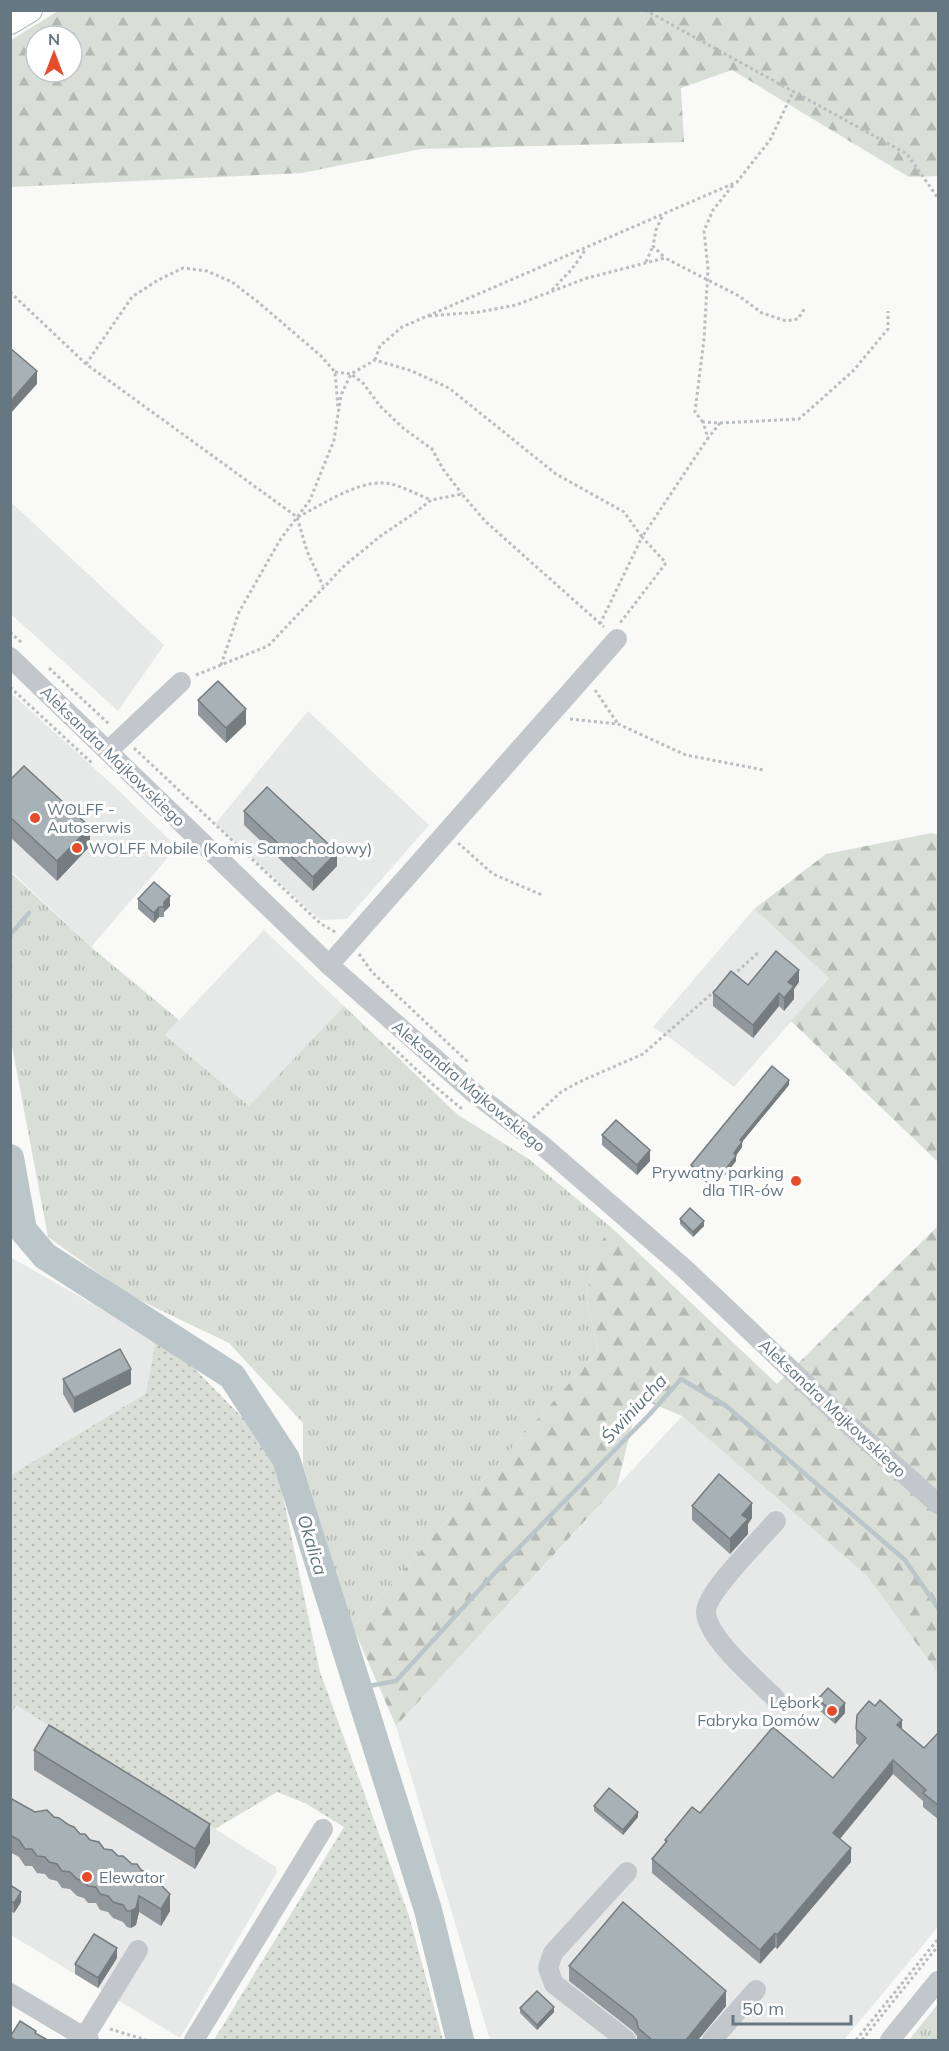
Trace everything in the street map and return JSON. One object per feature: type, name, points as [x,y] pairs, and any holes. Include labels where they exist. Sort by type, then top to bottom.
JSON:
[{"type":"main road","points":[[10,22],[30,10]]},
{"type":"street","points":[[329,965],[548,717],[614,637]]},
{"type":"street","name":"Aleksandra Majkowskiego","points":[[10,657],[329,965],[465,1086],[522,1130],[685,1269],[846,1422],[939,1504]]},
{"type":"street","points":[[108,751],[181,682]]},
{"type":"street","points":[[775,1698],[728,1652],[711,1629],[706,1612],[712,1593],[776,1521]]},
{"type":"street","points":[[194,2040],[323,1829]]},
{"type":"street","points":[[626,2040],[554,1984],[548,1968],[553,1953],[627,1872]]},
{"type":"street","points":[[12,1997],[87,2039],[138,1950]]},
{"type":"street","points":[[890,2040],[939,1981]]},
{"type":"street","points":[[712,2040],[756,1990]]},
{"type":"path","points":[[645,10],[907,154],[939,198]]},
{"type":"path","points":[[708,438],[704,422],[695,412],[704,339],[708,279],[704,231],[713,210],[770,140],[793,92]]},
{"type":"path","points":[[220,665],[239,612],[280,540],[310,500],[334,440],[341,395],[351,374],[375,360],[380,346],[402,327],[734,184]]},
{"type":"path","points":[[934,193],[939,189]]},
{"type":"path","points":[[646,262],[663,216]]},
{"type":"path","points":[[653,246],[666,258],[739,296],[762,313],[786,321],[798,319],[805,308]]},
{"type":"path","points":[[551,292],[572,270],[587,248]]},
{"type":"path","points":[[427,316],[478,312],[516,305],[587,278],[666,258]]},
{"type":"path","points":[[86,364],[132,297],[158,280],[183,268],[207,271],[232,282],[312,348],[335,372],[351,374],[363,383],[380,406],[403,428],[432,450],[442,469],[484,521],[614,637],[666,563],[642,537],[624,512],[556,474],[449,388],[412,370],[375,360]]},
{"type":"path","points":[[10,292],[86,364],[297,518],[307,551],[324,587]]},
{"type":"path","points":[[704,422],[799,418],[853,371],[888,329],[888,311]]},
{"type":"path","points":[[335,372],[338,415]]},
{"type":"path","points":[[600,624],[642,537],[720,423]]},
{"type":"path","points":[[297,518],[343,494],[371,483],[394,484],[430,500]]},
{"type":"path","points":[[181,682],[268,646],[345,565],[430,500],[462,494]]},
{"type":"path","points":[[585,674],[618,724]]},
{"type":"path","points":[[548,717],[618,724],[686,755],[764,770]]},
{"type":"path","points":[[446,833],[493,874],[542,895]]},
{"type":"path","points":[[733,975],[759,952]]},
{"type":"path","points":[[522,1130],[561,1092],[643,1054],[724,982]]},
{"type":"path","points":[[856,2040],[939,1939]]},
{"type":"path","points":[[862,2040],[939,1946]]},
{"type":"shaded area","points":[[13,504],[164,645],[118,711],[11,614],[10,507]]},
{"type":"shaded area","points":[[10,692],[177,847],[91,947],[11,871]]},
{"type":"shaded area","points":[[308,711],[429,825],[347,919],[320,920],[215,824]]},
{"type":"shaded area","points":[[754,909],[829,978],[734,1087],[653,1027]]},
{"type":"shaded area","points":[[264,930],[344,1006],[250,1107],[165,1035]]},
{"type":"shaded area","points":[[10,1248],[12,1258],[156,1340],[147,1392],[11,1475]]},
{"type":"shaded area","points":[[682,1416],[867,1576],[938,1673],[938,1927],[844,2040],[490,2040],[396,1726]]},
{"type":"shaded area","points":[[16,1704],[276,1867],[277,1872],[180,2038],[11,1935],[10,1715]]},
{"type":"green space","points":[[58,11],[938,11],[938,176],[909,177],[732,70],[681,88],[684,142],[421,149],[302,173],[11,187],[11,40],[24,32],[24,84],[84,84],[84,24],[37,24]]},
{"type":"green space","points":[[932,833],[938,835],[938,1162],[791,1021],[829,978],[754,909],[826,854]]},
{"type":"green space","points":[[10,872],[91,947],[179,1020],[165,1035],[249,1106],[344,1006],[458,1115],[529,1159],[613,1229],[598,1245],[586,1297],[598,1351],[353,1627],[303,1465],[303,1423],[229,1343],[129,1295],[48,1237],[11,1041]]},
{"type":"green space","points":[[938,1226],[938,1673],[867,1576],[682,1416],[639,1398],[617,1486],[396,1726],[353,1627],[598,1351],[586,1297],[598,1244],[613,1229],[777,1384]]},
{"type":"green space","points":[[156,1340],[186,1360],[273,1449],[320,1672],[409,1916],[443,2040],[214,2040],[344,1827],[305,1803],[277,1792],[215,1829],[16,1705],[11,1715],[11,1475],[146,1393]]},
{"type":"green space","points":[[938,2004],[938,2040],[909,2040]]},
{"type":"building","points":[[10,348],[37,371],[10,402]]},
{"type":"building","points":[[218,681],[246,709],[226,728],[198,700]]},
{"type":"building","name":"WOLFF - Autoserwis","points":[[24,766],[90,827],[57,861],[10,817],[10,780]]},
{"type":"building","points":[[267,787],[337,852],[313,877],[244,811]]},
{"type":"building","points":[[154,882],[170,896],[164,902],[164,907],[159,907],[154,913],[138,899]]},
{"type":"building","points":[[776,951],[799,970],[788,982],[794,986],[784,998],[779,993],[753,1025],[713,993],[731,971],[748,985]]},
{"type":"building","points":[[772,1066],[789,1080],[740,1140],[742,1142],[734,1153],[736,1156],[714,1184],[691,1165]]},
{"type":"building","points":[[616,1120],[650,1150],[637,1165],[602,1135]]},
{"type":"building","points":[[690,1208],[704,1221],[693,1232],[680,1219]]},
{"type":"building","points":[[120,1349],[131,1369],[74,1398],[63,1379]]},
{"type":"building","points":[[719,1474],[752,1503],[742,1515],[748,1519],[730,1539],[692,1506]]},
{"type":"building","points":[[828,1688],[845,1703],[835,1714],[818,1699]]},
{"type":"building","points":[[880,1700],[902,1720],[897,1725],[924,1748],[937,1734],[939,1736],[939,1806],[923,1793],[926,1790],[893,1760],[833,1833],[851,1848],[777,1935],[775,1933],[760,1950],[652,1859],[692,1807],[700,1813],[773,1727],[833,1778],[866,1738],[856,1729],[857,1715],[869,1701],[875,1706]]},
{"type":"building","points":[[49,1725],[210,1824],[195,1849],[34,1750]]},
{"type":"building","points":[[609,1788],[638,1812],[623,1830],[594,1806]]},
{"type":"building","points":[[10,1798],[35,1812],[47,1810],[54,1817],[74,1827],[80,1834],[85,1834],[90,1840],[99,1842],[104,1849],[112,1850],[132,1864],[137,1864],[170,1894],[161,1909],[139,1896],[136,1908],[127,1911],[123,1905],[100,1894],[96,1887],[88,1886],[70,1872],[62,1871],[57,1864],[49,1862],[45,1857],[37,1856],[32,1849],[25,1849],[19,1840],[10,1835]]},
{"type":"building","points":[[10,1885],[21,1892],[14,1903],[10,1901]]},
{"type":"building","points":[[623,1902],[726,1991],[686,2040],[652,2040],[638,2028],[633,2016],[569,1966]]},
{"type":"building","points":[[94,1934],[117,1948],[98,1978],[75,1964]]},
{"type":"building","points":[[537,1991],[554,2007],[537,2025],[520,2008]]},
{"type":"building","points":[[20,2021],[46,2040],[16,2040],[10,2037]]},
{"type":"waterway","points":[[10,935],[29,913]]},
{"type":"waterway","name":"Okalica","points":[[10,1158],[23,1230],[45,1256],[232,1376],[286,1459],[428,1910],[460,2040]]},
{"type":"waterway","name":"Świniucha","points":[[358,1688],[396,1681],[502,1565],[649,1415],[681,1379],[725,1405],[905,1560],[938,1608]]},
{"type":"place","name":"WOLFF - Autoserwis","points":[[35,818]]},
{"type":"place","name":"WOLFF Mobile (Komis Samochodowy)","points":[[77,848]]},
{"type":"place","name":"Prywatny parking dla TIR-ów","points":[[796,1181]]},
{"type":"place","name":"Lębork Fabryka Domów","points":[[832,1711]]},
{"type":"place","name":"Elewator","points":[[87,1877]]}]
